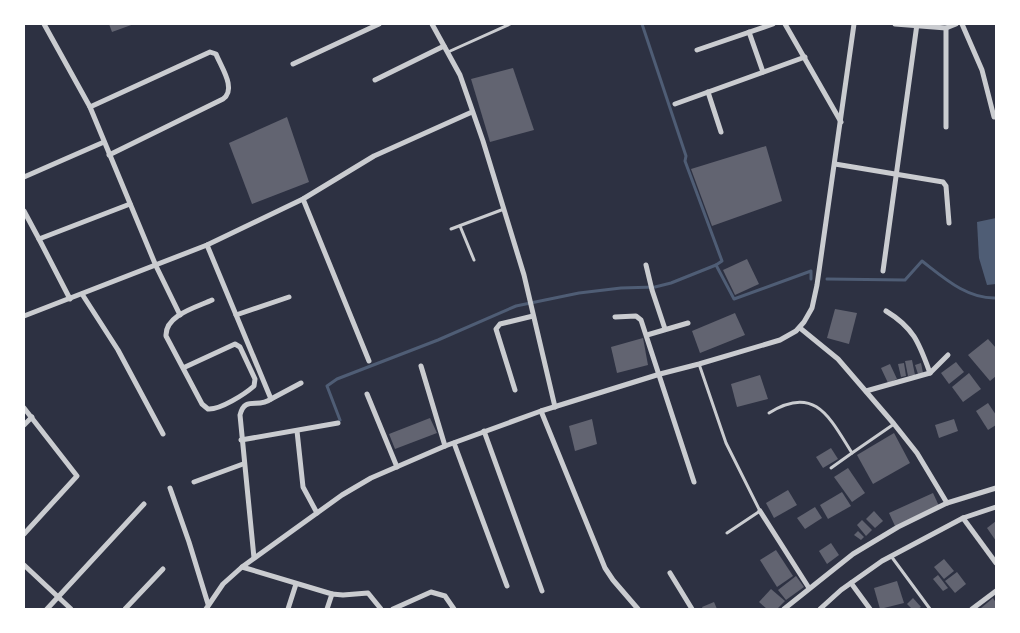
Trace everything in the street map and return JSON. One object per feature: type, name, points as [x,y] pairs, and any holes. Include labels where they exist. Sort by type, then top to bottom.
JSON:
[{"type":"street","points":[[44,24],[90,107],[156,266],[180,315]]},
{"type":"street","points":[[293,64],[379,24]]},
{"type":"street","points":[[432,24],[460,75],[504,210],[534,316],[555,407]]},
{"type":"street","points":[[697,50],[773,24]]},
{"type":"street","points":[[786,24],[841,122]]},
{"type":"street","points":[[207,607],[224,584],[242,567],[354,487],[445,446],[484,431],[660,374],[780,340],[800,328],[812,308],[817,285],[854,24]]},
{"type":"street","points":[[895,24],[946,28],[956,24]]},
{"type":"street","points":[[962,24],[980,64],[994,117]]},
{"type":"street","points":[[882,271],[917,25]]},
{"type":"street","points":[[946,28],[946,127]]},
{"type":"street","points":[[749,32],[763,72]]},
{"type":"street","points":[[375,80],[444,46]]},
{"type":"street","points":[[90,107],[210,52],[216,54],[230,86],[227,96],[223,99],[109,155]]},
{"type":"street","points":[[674,104],[805,57]]},
{"type":"street","points":[[708,92],[721,132]]},
{"type":"street","points":[[24,316],[207,245],[303,199],[374,156],[472,112]]},
{"type":"street","points":[[24,177],[104,142]]},
{"type":"street","points":[[835,164],[943,182],[946,186],[949,223]]},
{"type":"street","points":[[303,199],[369,361]]},
{"type":"street","points":[[39,239],[130,204]]},
{"type":"street","points":[[24,211],[70,299]]},
{"type":"street","points":[[207,245],[270,399]]},
{"type":"street","points":[[646,264],[651,288],[665,328]]},
{"type":"street","points":[[82,294],[118,350],[163,434]]},
{"type":"street","points":[[236,315],[289,298]]},
{"type":"street","points":[[184,368],[235,344],[240,347],[255,379],[254,386],[247,392],[215,408],[208,408],[202,404],[166,336],[167,327],[180,315],[212,300]]},
{"type":"street","points":[[886,311],[900,319],[917,339],[930,373]]},
{"type":"street","points":[[615,316],[629,315],[639,317],[647,335],[694,482]]},
{"type":"street","points":[[515,390],[496,329],[500,324],[534,316]]},
{"type":"street","points":[[647,335],[665,328],[688,323]]},
{"type":"street","points":[[800,328],[838,359],[894,424],[917,453],[947,503]]},
{"type":"street","points":[[866,391],[930,373],[948,354]]},
{"type":"street","points":[[421,366],[445,446]]},
{"type":"street","points":[[254,558],[241,440],[241,409],[250,403],[262,404],[301,383]]},
{"type":"street","points":[[367,394],[397,467]]},
{"type":"street","points":[[24,408],[78,476],[24,534]]},
{"type":"street","points":[[541,411],[606,568],[613,580],[638,609]]},
{"type":"street","points":[[24,425],[32,417]]},
{"type":"street","points":[[241,440],[338,423]]},
{"type":"street","points":[[297,431],[303,486],[317,513]]},
{"type":"street","points":[[484,431],[542,591]]},
{"type":"street","points":[[454,443],[508,586]]},
{"type":"street","points":[[194,482],[244,464]]},
{"type":"street","points":[[170,488],[190,542],[207,607]]},
{"type":"street","points":[[784,609],[853,554],[898,526],[947,503],[996,488]]},
{"type":"street","points":[[47,609],[144,504]]},
{"type":"street","points":[[820,609],[850,583],[891,556],[963,518],[996,507]]},
{"type":"street","points":[[760,511],[809,588]]},
{"type":"street","points":[[963,518],[996,563]]},
{"type":"street","points":[[24,565],[71,609]]},
{"type":"street","points":[[242,567],[332,594],[368,593],[381,609]]},
{"type":"street","points":[[125,609],[163,569]]},
{"type":"street","points":[[670,573],[692,609]]},
{"type":"street","points":[[850,583],[870,609]]},
{"type":"street","points":[[288,609],[296,584]]},
{"type":"street","points":[[393,609],[431,592],[445,596],[454,609]]},
{"type":"street","points":[[972,609],[996,592]]},
{"type":"street","points":[[326,609],[332,594]]},
{"type":"lane","points":[[448,52],[510,24]]},
{"type":"lane","points":[[451,229],[504,210]]},
{"type":"lane","points":[[460,226],[474,260]]},
{"type":"lane","points":[[699,364],[726,443],[760,511],[727,533]]},
{"type":"lane","points":[[769,413],[795,401],[804,402],[819,408],[826,413],[852,453]]},
{"type":"lane","points":[[830,468],[894,424]]},
{"type":"lane","points":[[891,556],[930,609]]},
{"type":"water","points":[[996,218],[996,284],[987,285],[979,258],[977,222]]},
{"type":"building","points":[[109,24],[134,24],[112,32]]},
{"type":"building","points":[[513,68],[534,130],[490,142],[471,79]]},
{"type":"building","points":[[287,117],[309,182],[252,204],[229,143]]},
{"type":"building","points":[[766,146],[782,201],[712,226],[691,169]]},
{"type":"building","points":[[747,259],[759,284],[735,295],[723,270]]},
{"type":"building","points":[[835,309],[857,313],[849,344],[827,338]]},
{"type":"building","points":[[735,313],[745,335],[700,353],[692,331]]},
{"type":"building","points":[[643,338],[648,365],[617,373],[611,347]]},
{"type":"building","points":[[988,339],[996,348],[996,376],[990,381],[968,355]]},
{"type":"building","points":[[912,360],[915,375],[908,376],[905,361]]},
{"type":"building","points":[[956,362],[964,372],[949,384],[941,373]]},
{"type":"building","points":[[904,363],[906,376],[901,377],[898,364]]},
{"type":"building","points":[[921,363],[923,373],[918,374],[915,365]]},
{"type":"building","points":[[890,364],[897,379],[888,383],[881,368]]},
{"type":"building","points":[[969,373],[981,389],[963,402],[952,387]]},
{"type":"building","points":[[760,375],[768,399],[737,407],[731,384]]},
{"type":"building","points":[[988,403],[996,415],[996,425],[988,430],[976,411]]},
{"type":"building","points":[[430,418],[437,433],[395,449],[389,434]]},
{"type":"building","points":[[592,419],[597,444],[575,451],[569,426]]},
{"type":"building","points":[[954,419],[958,431],[939,438],[935,425]]},
{"type":"building","points":[[894,433],[910,463],[873,484],[857,455]]},
{"type":"building","points":[[831,448],[838,459],[823,468],[816,457]]},
{"type":"building","points":[[848,468],[865,493],[852,502],[834,477]]},
{"type":"building","points":[[788,490],[797,505],[774,518],[766,503]]},
{"type":"building","points":[[842,492],[851,506],[828,519],[820,505]]},
{"type":"building","points":[[933,493],[939,506],[895,526],[889,513]]},
{"type":"building","points":[[815,507],[822,518],[805,529],[797,518]]},
{"type":"building","points":[[874,511],[883,521],[875,528],[866,519]]},
{"type":"building","points":[[862,520],[872,530],[866,536],[857,525]]},
{"type":"building","points":[[996,521],[996,541],[987,528]]},
{"type":"building","points":[[858,531],[864,537],[861,540],[854,535]]},
{"type":"building","points":[[831,543],[839,555],[827,564],[819,551]]},
{"type":"building","points":[[776,550],[793,576],[777,587],[760,560]]},
{"type":"building","points":[[944,559],[954,571],[944,579],[934,567]]},
{"type":"building","points":[[957,572],[966,584],[955,593],[945,581]]},
{"type":"building","points":[[938,575],[948,588],[943,591],[933,579]]},
{"type":"building","points":[[796,576],[804,587],[786,600],[778,590]]},
{"type":"building","points":[[897,581],[904,603],[880,609],[874,588]]},
{"type":"building","points":[[771,589],[785,601],[777,609],[767,609],[759,602]]},
{"type":"building","points":[[913,598],[921,607],[918,609],[912,609],[907,604]]},
{"type":"building","points":[[993,598],[996,603],[996,609],[981,608]]},
{"type":"building","points":[[714,602],[717,609],[703,609],[702,607]]},
{"type":"waterway","points":[[642,24],[686,156],[685,161],[722,261],[716,265]]},
{"type":"waterway","points":[[827,279],[905,280],[922,261],[956,286],[975,295],[996,298]]},
{"type":"waterway","points":[[340,420],[327,386],[337,379],[438,340],[516,306],[579,293],[621,288],[655,287],[671,283],[716,265],[734,299],[811,271],[811,279]]}]
